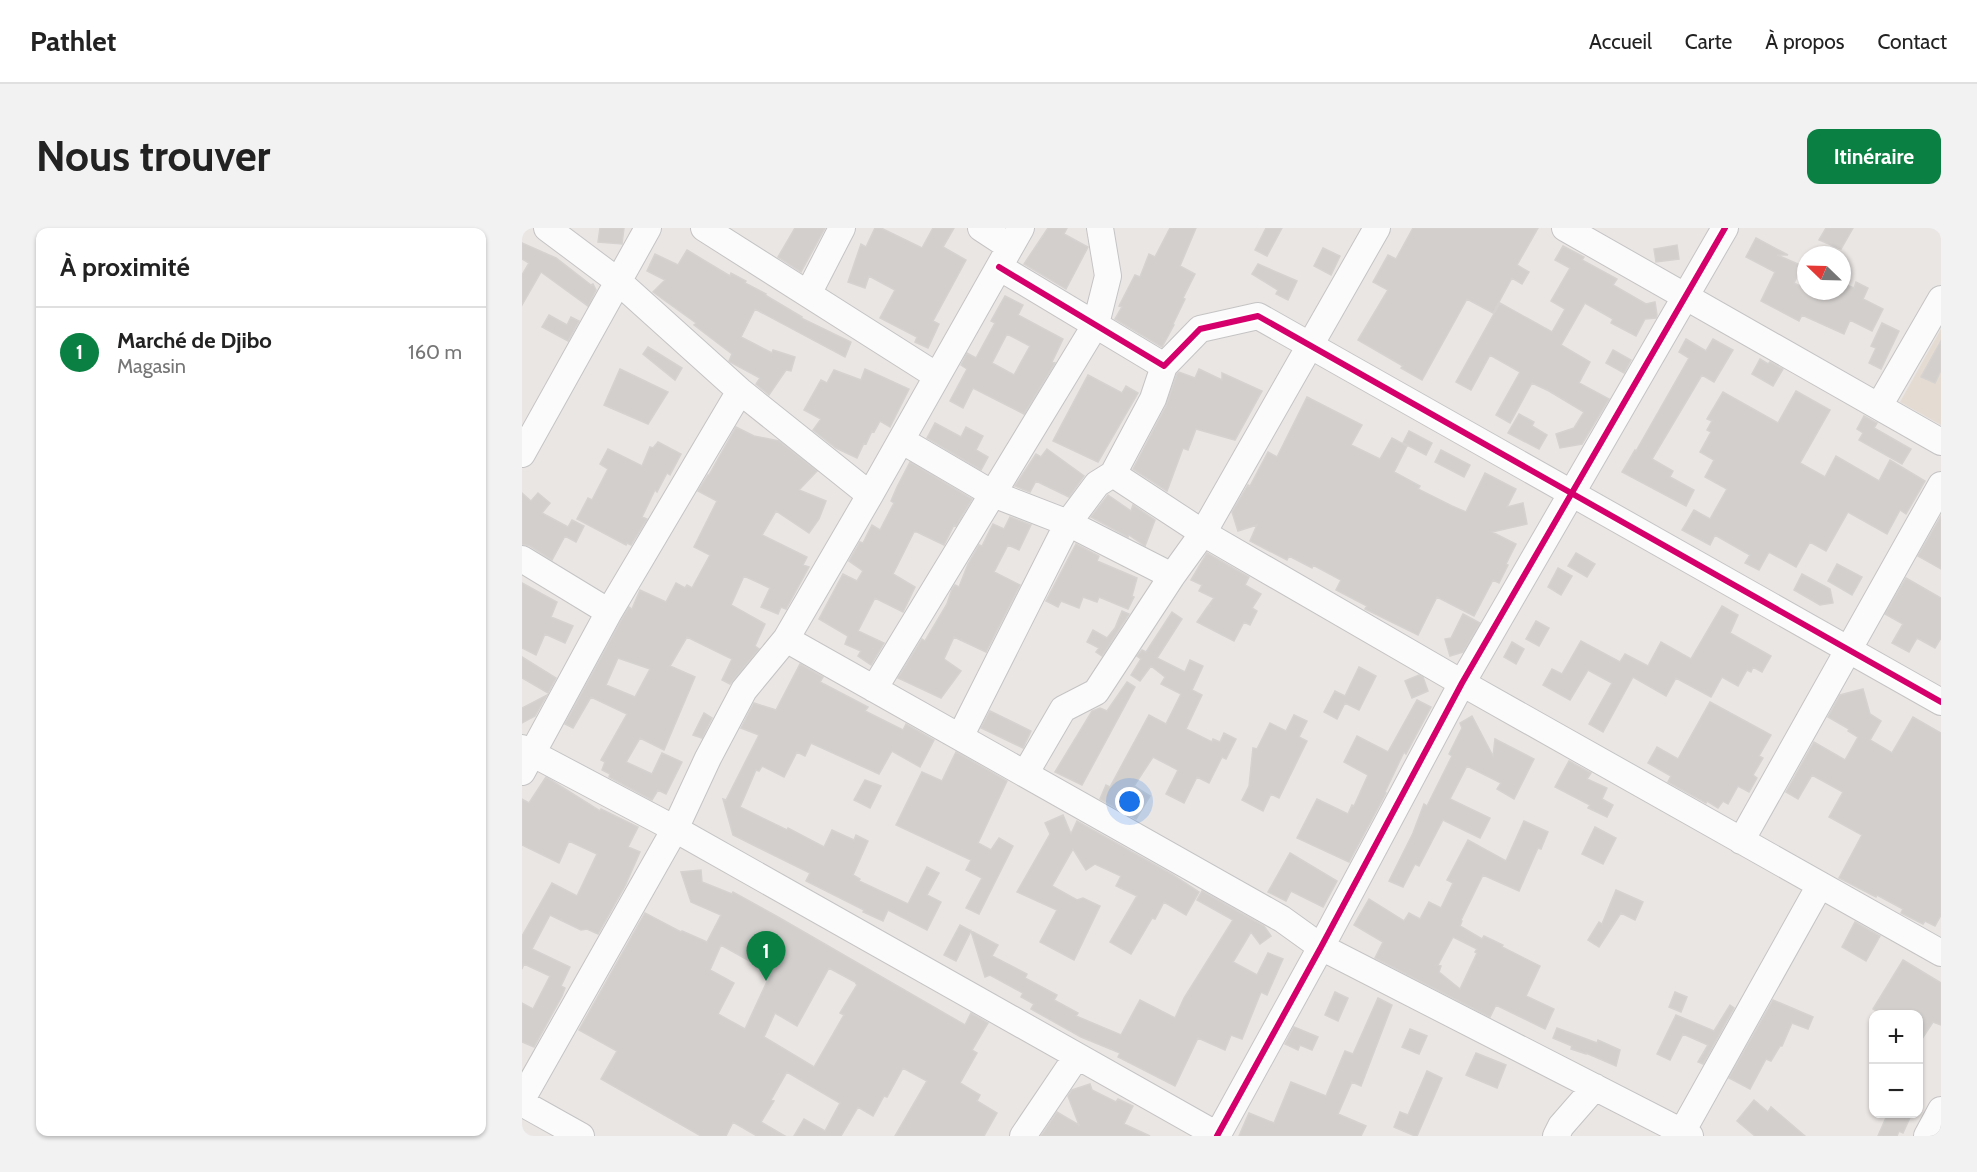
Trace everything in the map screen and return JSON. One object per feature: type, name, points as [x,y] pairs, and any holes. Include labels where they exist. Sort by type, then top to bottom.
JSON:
[{"type":"street","points":[[547,228],[619,282],[740,391],[870,495]]},
{"type":"street","points":[[522,454],[648,228]]},
{"type":"street","points":[[704,228],[937,376]]},
{"type":"street","points":[[808,294],[842,228]]},
{"type":"street","points":[[981,228],[1010,247],[1096,324],[1164,366]]},
{"type":"street","points":[[874,689],[1096,324],[1108,276],[1100,228]]},
{"type":"street","points":[[1026,774],[1062,709],[1096,692],[1203,533],[1377,228]]},
{"type":"street","points":[[1565,228],[1941,441]]},
{"type":"street","points":[[740,391],[525,758],[675,829],[1218,1136],[1462,683],[1725,228]]},
{"type":"street","points":[[581,1136],[522,1101],[675,829],[708,758],[744,690],[786,639],[1010,247]]},
{"type":"street","points":[[1879,406],[1941,299]]},
{"type":"street","points":[[960,737],[1068,523],[1097,484],[1113,474],[1153,399],[1164,366],[1200,329],[1258,316],[1941,702]]},
{"type":"street","points":[[901,440],[993,494],[1068,523],[1172,576]]},
{"type":"street","points":[[1113,474],[1203,533],[1462,683],[1941,954]]},
{"type":"street","points":[[1741,841],[1941,485]]},
{"type":"street","points":[[522,559],[609,612]]},
{"type":"street","points":[[786,639],[1282,919],[1321,946],[1686,1134],[1820,885]]},
{"type":"street","points":[[1023,1136],[1077,1056]]},
{"type":"street","points":[[1556,1136],[1561,1126],[1595,1087]]},
{"type":"street","points":[[1927,1136],[1941,1110]]},
{"type":"shaded area","points":[[1941,329],[1941,425],[1900,402]]},
{"type":"building","points":[[600,228],[624,228],[622,244],[598,242]]},
{"type":"building","points":[[795,228],[825,228],[801,272],[778,257]]},
{"type":"building","points":[[875,228],[881,228],[922,248],[933,228],[954,228],[943,247],[966,260],[933,321],[939,324],[928,348],[915,342],[917,337],[880,318],[895,290],[869,276],[865,288],[848,282],[861,244],[866,247]]},
{"type":"building","points":[[1048,228],[1067,228],[1064,234],[1088,247],[1066,289],[1024,264]]},
{"type":"building","points":[[1170,228],[1196,228],[1180,266],[1195,274],[1183,298],[1185,299],[1174,325],[1162,347],[1115,319],[1135,275],[1140,277],[1149,254],[1155,257]]},
{"type":"building","points":[[1266,228],[1282,228],[1267,256],[1255,250]]},
{"type":"building","points":[[1413,228],[1538,228],[1517,265],[1529,272],[1522,284],[1512,278],[1493,313],[1467,299],[1422,380],[1401,368],[1403,366],[1358,340],[1388,290],[1373,282],[1388,255],[1396,259]]},
{"type":"building","points":[[1826,228],[1853,228],[1843,246],[1834,246],[1819,240]]},
{"type":"building","points":[[1756,238],[1788,255],[1777,255],[1797,263],[1797,277],[1794,283],[1797,284],[1797,300],[1851,300],[1851,287],[1854,288],[1856,282],[1868,288],[1863,299],[1883,309],[1872,331],[1850,320],[1844,334],[1802,315],[1799,321],[1761,301],[1775,272],[1746,257]]},
{"type":"building","points":[[522,243],[556,258],[591,285],[593,284],[596,290],[588,306],[541,272],[522,305],[522,275],[529,263],[522,259]]},
{"type":"building","points":[[1677,245],[1679,259],[1656,262],[1654,249]]},
{"type":"building","points":[[1563,246],[1584,257],[1582,260],[1617,279],[1613,285],[1646,304],[1655,302],[1657,315],[1656,318],[1645,319],[1636,336],[1611,323],[1613,319],[1585,303],[1561,345],[1590,362],[1579,383],[1609,399],[1582,444],[1560,448],[1556,434],[1574,428],[1584,412],[1532,383],[1510,423],[1496,415],[1520,372],[1490,355],[1471,390],[1456,382],[1500,303],[1552,332],[1565,309],[1551,301],[1570,268],[1555,260]]},
{"type":"building","points":[[1323,248],[1340,256],[1331,275],[1314,266]]},
{"type":"building","points":[[687,250],[730,276],[731,273],[746,281],[745,283],[766,294],[801,318],[851,342],[845,357],[755,309],[741,337],[772,353],[773,350],[795,357],[791,371],[786,370],[769,395],[756,384],[760,378],[730,362],[732,354],[694,325],[696,323],[653,292],[665,280],[647,271],[655,254],[678,265]]},
{"type":"building","points":[[1258,264],[1297,281],[1288,300],[1276,294],[1278,290],[1252,274]]},
{"type":"building","points":[[1005,296],[1023,305],[1018,315],[1063,339],[1052,362],[1055,363],[1024,414],[973,388],[963,408],[950,401],[967,369],[961,365],[967,353],[976,358],[995,323],[991,321]],"holes":[[[1007,334],[1030,346],[1014,375],[992,363]]]},
{"type":"building","points":[[549,315],[567,325],[571,317],[579,321],[568,341],[542,327]]},
{"type":"building","points":[[1882,323],[1899,331],[1881,369],[1869,363],[1876,348],[1871,346]]},
{"type":"building","points":[[1686,339],[1706,351],[1713,339],[1733,350],[1714,382],[1702,375],[1652,459],[1673,471],[1670,477],[1694,490],[1686,506],[1622,472],[1689,358],[1679,352]]},
{"type":"building","points":[[1941,341],[1941,370],[1935,383],[1921,377]]},
{"type":"building","points":[[648,347],[682,368],[675,380],[643,354]]},
{"type":"building","points":[[1613,350],[1631,360],[1624,373],[1606,363]]},
{"type":"building","points":[[1760,359],[1783,369],[1773,386],[1752,374]]},
{"type":"building","points":[[620,369],[668,392],[648,424],[604,405]]},
{"type":"building","points":[[865,369],[909,389],[890,427],[880,421],[866,444],[864,443],[857,458],[836,448],[813,430],[821,419],[804,410],[821,380],[827,383],[834,370],[861,380]]},
{"type":"building","points":[[1199,369],[1222,380],[1222,373],[1262,391],[1235,440],[1196,429],[1188,450],[1183,448],[1167,491],[1133,469],[1166,406],[1177,374],[1179,372],[1195,378]]},
{"type":"building","points":[[1088,375],[1122,393],[1126,386],[1138,393],[1098,462],[1053,441]]},
{"type":"building","points":[[1796,391],[1830,410],[1800,463],[1825,477],[1836,456],[1879,481],[1890,460],[1925,481],[1906,514],[1900,510],[1887,534],[1848,512],[1826,551],[1810,542],[1796,567],[1769,552],[1759,570],[1745,563],[1750,555],[1715,535],[1710,545],[1682,530],[1694,510],[1710,519],[1727,489],[1705,477],[1714,460],[1700,452],[1711,432],[1707,430],[1712,421],[1707,419],[1723,392],[1778,423]]},
{"type":"building","points":[[1307,397],[1362,425],[1351,445],[1380,459],[1392,438],[1407,446],[1394,472],[1420,486],[1418,489],[1452,506],[1466,512],[1485,473],[1516,489],[1507,507],[1523,503],[1527,524],[1492,532],[1516,544],[1499,583],[1493,580],[1474,616],[1437,597],[1418,635],[1365,609],[1367,606],[1336,590],[1341,580],[1313,565],[1312,568],[1289,556],[1287,560],[1250,541],[1257,525],[1238,531],[1232,512],[1248,485],[1250,486],[1268,452],[1277,457]]},
{"type":"building","points":[[1519,414],[1534,422],[1532,426],[1547,435],[1539,449],[1508,433]]},
{"type":"building","points":[[1864,416],[1877,423],[1874,428],[1911,449],[1902,464],[1859,440],[1863,433],[1857,429]]},
{"type":"building","points":[[935,423],[961,437],[966,427],[983,436],[976,450],[988,457],[981,470],[927,438]]},
{"type":"building","points":[[736,427],[754,436],[779,441],[817,471],[799,490],[826,501],[819,519],[809,533],[776,511],[762,535],[807,557],[803,565],[809,567],[786,609],[781,607],[778,614],[761,607],[770,588],[744,576],[731,605],[765,624],[755,646],[759,649],[730,684],[722,680],[732,659],[687,637],[670,666],[695,677],[664,750],[640,738],[626,762],[652,774],[662,753],[682,762],[666,794],[658,790],[652,800],[609,777],[610,774],[602,770],[605,762],[601,760],[627,714],[591,697],[573,728],[565,724],[622,619],[629,607],[632,609],[640,590],[666,602],[676,583],[685,588],[687,585],[692,588],[710,555],[694,547],[717,501],[698,491]],"holes":[[[618,658],[650,669],[635,697],[606,685]]]},
{"type":"building","points":[[1409,431],[1432,443],[1426,455],[1403,443]]},
{"type":"building","points":[[658,442],[681,454],[670,475],[667,473],[657,492],[655,490],[642,517],[647,519],[631,545],[627,543],[626,545],[577,519],[588,498],[592,500],[608,469],[600,464],[608,449],[642,466],[650,447],[653,448]]},
{"type":"building","points":[[1047,449],[1084,476],[1069,497],[1036,481],[1030,492],[1015,486],[1036,454],[1041,457]]},
{"type":"building","points":[[1441,450],[1470,465],[1464,477],[1435,462]]},
{"type":"building","points":[[910,462],[972,499],[956,526],[954,525],[944,545],[914,532],[893,574],[915,587],[903,612],[875,598],[858,631],[884,643],[871,665],[858,656],[861,651],[845,644],[848,636],[819,619],[843,574],[857,581],[863,571],[849,561],[860,542],[863,543],[872,525],[880,530],[894,503],[891,501]]},
{"type":"building","points":[[522,493],[531,501],[538,493],[550,503],[542,513],[568,527],[572,520],[584,526],[576,542],[565,536],[552,560],[530,546],[522,544]]},
{"type":"building","points":[[1108,495],[1131,511],[1133,505],[1155,520],[1145,546],[1129,535],[1128,537],[1091,517]]},
{"type":"building","points":[[1941,516],[1941,569],[1918,556]]},
{"type":"building","points":[[1010,517],[1031,525],[1019,550],[1008,545],[994,572],[1020,585],[986,652],[954,637],[944,659],[961,671],[941,698],[898,678],[922,639],[925,641],[947,604],[952,589],[955,585],[959,587],[968,564],[979,545],[982,546],[993,524],[1004,529]]},
{"type":"building","points":[[1076,544],[1099,556],[1097,561],[1137,578],[1132,596],[1134,597],[1128,609],[1099,597],[1097,602],[1083,597],[1079,608],[1061,601],[1058,607],[1046,601]]},
{"type":"building","points":[[1207,553],[1249,577],[1245,585],[1261,594],[1252,608],[1257,611],[1250,625],[1244,622],[1234,641],[1197,622],[1208,606],[1211,606],[1209,605],[1214,598],[1199,591],[1202,585],[1191,580]]},
{"type":"building","points":[[1576,553],[1595,564],[1587,577],[1568,566]]},
{"type":"building","points":[[1837,564],[1862,577],[1852,595],[1828,581]]},
{"type":"building","points":[[1558,568],[1572,576],[1561,595],[1548,587]]},
{"type":"building","points":[[1802,574],[1830,589],[1833,603],[1820,605],[1794,590]]},
{"type":"building","points":[[1906,578],[1941,598],[1941,638],[1935,648],[1917,638],[1909,652],[1892,643],[1903,624],[1885,614]]},
{"type":"building","points":[[522,583],[557,602],[551,617],[573,626],[565,643],[545,634],[536,655],[522,648]]},
{"type":"building","points":[[1722,606],[1738,615],[1730,633],[1771,656],[1762,672],[1753,667],[1751,672],[1747,670],[1738,686],[1722,677],[1711,697],[1676,678],[1666,696],[1633,677],[1603,732],[1589,724],[1612,683],[1588,670],[1570,700],[1543,685],[1552,669],[1562,674],[1581,641],[1620,662],[1625,654],[1648,666],[1661,642],[1691,659]]},
{"type":"building","points":[[1122,611],[1129,614],[1102,656],[1096,652],[1099,648],[1087,642],[1093,630],[1107,638],[1115,628]]},
{"type":"building","points":[[1172,612],[1182,619],[1157,658],[1185,672],[1190,660],[1203,666],[1192,690],[1202,695],[1186,729],[1212,742],[1213,739],[1220,742],[1224,733],[1236,739],[1226,759],[1222,757],[1209,783],[1197,777],[1184,803],[1166,794],[1178,770],[1153,757],[1134,786],[1150,796],[1136,819],[1100,799],[1106,785],[1110,787],[1149,715],[1166,724],[1181,694],[1161,684],[1165,677],[1151,666],[1140,681],[1131,675],[1141,659],[1137,656],[1142,650],[1146,652]]},
{"type":"building","points":[[1463,614],[1480,623],[1463,652],[1450,656],[1445,639],[1451,638]]},
{"type":"building","points":[[1536,621],[1549,628],[1539,646],[1526,639]]},
{"type":"building","points":[[1512,642],[1524,649],[1516,664],[1504,657]]},
{"type":"building","points":[[522,657],[556,678],[548,693],[522,678]]},
{"type":"building","points":[[800,664],[823,677],[820,682],[868,707],[865,711],[903,730],[906,724],[934,740],[920,767],[892,751],[879,774],[811,743],[805,756],[797,752],[784,777],[762,766],[759,771],[756,770],[740,807],[824,847],[832,830],[854,840],[856,835],[868,841],[853,875],[860,879],[859,881],[908,904],[927,867],[939,873],[927,895],[941,902],[927,930],[888,910],[883,921],[863,912],[864,910],[806,881],[810,873],[733,835],[723,799],[726,800],[759,735],[741,728],[754,703],[776,710]]},
{"type":"building","points":[[1359,667],[1376,676],[1359,710],[1345,703],[1337,719],[1324,712],[1335,691],[1345,696]]},
{"type":"building","points":[[1419,675],[1423,677],[1428,691],[1412,698],[1405,681]]},
{"type":"building","points":[[1127,682],[1135,687],[1082,785],[1055,772],[1092,711],[1100,708],[1107,711]]},
{"type":"building","points":[[1863,689],[1870,714],[1881,721],[1870,740],[1892,753],[1913,717],[1941,733],[1941,915],[1935,926],[1925,921],[1923,924],[1901,913],[1903,909],[1839,878],[1862,835],[1829,817],[1843,792],[1812,775],[1798,799],[1786,792],[1814,742],[1845,760],[1858,737],[1828,717],[1840,695]]},
{"type":"building","points":[[547,695],[535,716],[522,723],[522,708]]},
{"type":"building","points":[[1417,700],[1431,707],[1406,754],[1404,752],[1386,793],[1349,862],[1297,838],[1317,799],[1348,814],[1368,775],[1344,762],[1357,736],[1388,752]]},
{"type":"building","points":[[1710,702],[1771,735],[1759,756],[1763,758],[1753,775],[1757,778],[1749,792],[1738,786],[1728,804],[1723,801],[1718,808],[1668,782],[1671,776],[1648,763],[1657,747],[1678,759]]},
{"type":"building","points":[[990,711],[1031,731],[1023,748],[981,728]]},
{"type":"building","points":[[704,713],[712,718],[702,738],[693,735]]},
{"type":"building","points":[[1294,715],[1307,721],[1299,737],[1307,741],[1279,798],[1271,794],[1263,811],[1242,800],[1249,786],[1253,748],[1257,749],[1270,723],[1286,731]]},
{"type":"building","points":[[1472,716],[1493,756],[1495,739],[1534,759],[1514,799],[1497,789],[1501,783],[1467,766],[1450,799],[1490,818],[1480,838],[1443,820],[1419,866],[1415,864],[1403,887],[1389,881],[1413,833],[1424,804],[1427,806],[1452,756],[1449,754],[1462,728],[1460,723]]},
{"type":"building","points":[[956,752],[1007,781],[978,843],[991,850],[999,838],[1013,846],[979,914],[966,908],[982,878],[966,870],[971,860],[896,825],[922,772],[942,781]]},
{"type":"building","points":[[1569,761],[1591,773],[1587,779],[1607,788],[1602,799],[1613,805],[1607,817],[1588,808],[1590,805],[1555,787]]},
{"type":"building","points":[[546,777],[600,811],[601,809],[638,827],[628,847],[640,852],[625,886],[598,934],[587,929],[581,930],[550,915],[532,949],[570,967],[561,986],[565,988],[562,996],[534,1047],[522,1042],[522,1003],[533,1009],[550,976],[524,964],[522,969],[522,936],[552,883],[577,896],[597,854],[569,841],[559,863],[522,845],[522,799],[529,803]]},
{"type":"building","points":[[865,780],[881,786],[870,808],[854,800]]},
{"type":"building","points":[[1063,815],[1071,834],[1077,821],[1199,892],[1186,915],[1164,902],[1131,954],[1110,942],[1137,896],[1116,886],[1121,876],[1095,864],[1086,870],[1073,849],[1052,886],[1077,900],[1083,898],[1100,906],[1074,960],[1040,942],[1057,910],[1017,892],[1050,834],[1045,823]]},
{"type":"building","points":[[1524,821],[1548,832],[1541,849],[1538,848],[1519,891],[1483,875],[1460,926],[1482,939],[1484,936],[1503,945],[1502,947],[1540,966],[1526,996],[1554,1009],[1545,1029],[1496,1005],[1490,1017],[1375,958],[1383,942],[1354,925],[1369,899],[1404,921],[1409,913],[1420,919],[1429,902],[1441,908],[1453,883],[1447,880],[1468,840],[1506,861]],"holes":[[[1453,937],[1477,949],[1460,989],[1439,972],[1441,966],[1438,965]]]},
{"type":"building","points":[[1595,827],[1616,838],[1603,864],[1582,854]]},
{"type":"building","points":[[1290,853],[1337,881],[1323,907],[1291,891],[1286,901],[1268,892]]},
{"type":"building","points":[[701,870],[702,882],[732,894],[733,892],[965,1025],[971,1013],[988,1023],[972,1050],[977,1053],[960,1083],[980,1095],[977,1101],[997,1113],[984,1136],[895,1136],[927,1081],[903,1068],[887,1097],[884,1096],[873,1116],[858,1107],[841,1136],[794,1136],[804,1119],[825,1131],[840,1103],[787,1072],[771,1100],[774,1101],[761,1122],[785,1136],[757,1136],[733,1122],[726,1136],[701,1136],[601,1079],[617,1051],[579,1030],[645,913],[681,932],[707,942],[721,915],[691,902],[681,872]],"holes":[[[721,945],[771,973],[745,1029],[718,1014],[734,983],[710,970]],[[829,968],[857,985],[840,1013],[844,1015],[814,1067],[764,1037],[775,1013],[797,1026]]]},
{"type":"building","points":[[1616,890],[1643,902],[1635,920],[1621,913],[1599,947],[1588,940],[1599,922],[1602,924]]},
{"type":"building","points":[[1202,891],[1264,926],[1271,936],[1260,944],[1251,932],[1233,962],[1257,975],[1268,953],[1283,959],[1267,995],[1261,992],[1242,1039],[1231,1035],[1225,1050],[1198,1038],[1175,1086],[1118,1057],[1120,1053],[1081,1037],[1031,1009],[1034,1004],[1021,997],[1023,993],[990,975],[985,977],[971,931],[956,961],[944,955],[960,925],[998,945],[992,956],[1027,974],[1025,978],[1057,995],[1054,1000],[1078,1013],[1076,1016],[1121,1035],[1140,1000],[1175,1018],[1184,998],[1233,920],[1197,900]]},
{"type":"building","points":[[1855,922],[1880,936],[1866,961],[1842,947]]},
{"type":"building","points":[[1903,960],[1941,983],[1941,1025],[1933,1022],[1923,1037],[1923,1010],[1873,1009]]},
{"type":"building","points":[[1335,992],[1348,998],[1338,1021],[1325,1015]]},
{"type":"building","points":[[1675,992],[1687,997],[1681,1012],[1669,1007]]},
{"type":"building","points":[[1378,998],[1392,1005],[1361,1086],[1352,1082],[1338,1114],[1366,1126],[1361,1136],[1239,1136],[1249,1113],[1274,1123],[1291,1082],[1326,1096],[1345,1051],[1353,1054]]},
{"type":"building","points":[[1773,1000],[1813,1017],[1808,1029],[1792,1023],[1782,1046],[1771,1061],[1766,1059],[1750,1089],[1729,1078]]},
{"type":"building","points":[[1730,1005],[1734,1008],[1703,1064],[1698,1062],[1708,1045],[1683,1034],[1670,1060],[1657,1054],[1676,1015],[1714,1031]]},
{"type":"building","points":[[1294,1027],[1318,1037],[1312,1050],[1300,1045],[1298,1050],[1285,1044]]},
{"type":"building","points":[[1557,1028],[1597,1043],[1598,1040],[1620,1050],[1616,1066],[1571,1049],[1572,1046],[1553,1038]]},
{"type":"building","points":[[1410,1029],[1427,1036],[1419,1054],[1402,1047]]},
{"type":"building","points":[[1476,1053],[1506,1065],[1497,1088],[1466,1075]]},
{"type":"building","points":[[1427,1071],[1442,1078],[1417,1136],[1415,1136],[1394,1127],[1400,1112],[1408,1115]]},
{"type":"building","points":[[1090,1084],[1092,1090],[1116,1102],[1118,1099],[1133,1106],[1124,1124],[1150,1136],[1041,1136],[1057,1112],[1079,1125],[1068,1096],[1072,1090]]},
{"type":"building","points":[[1754,1100],[1768,1112],[1771,1107],[1805,1136],[1755,1136],[1737,1121]]},
{"type":"building","points":[[1886,1118],[1910,1118],[1903,1133],[1899,1131],[1897,1136],[1878,1136]]},
{"type":"cycle path","points":[[1217,1136],[1462,683],[1725,228]]},
{"type":"cycle path","points":[[999,267],[1164,366],[1200,329],[1258,316],[1941,702]]},
{"type":"place","name":"Marché de Djibo","points":[[766,981]]}]
